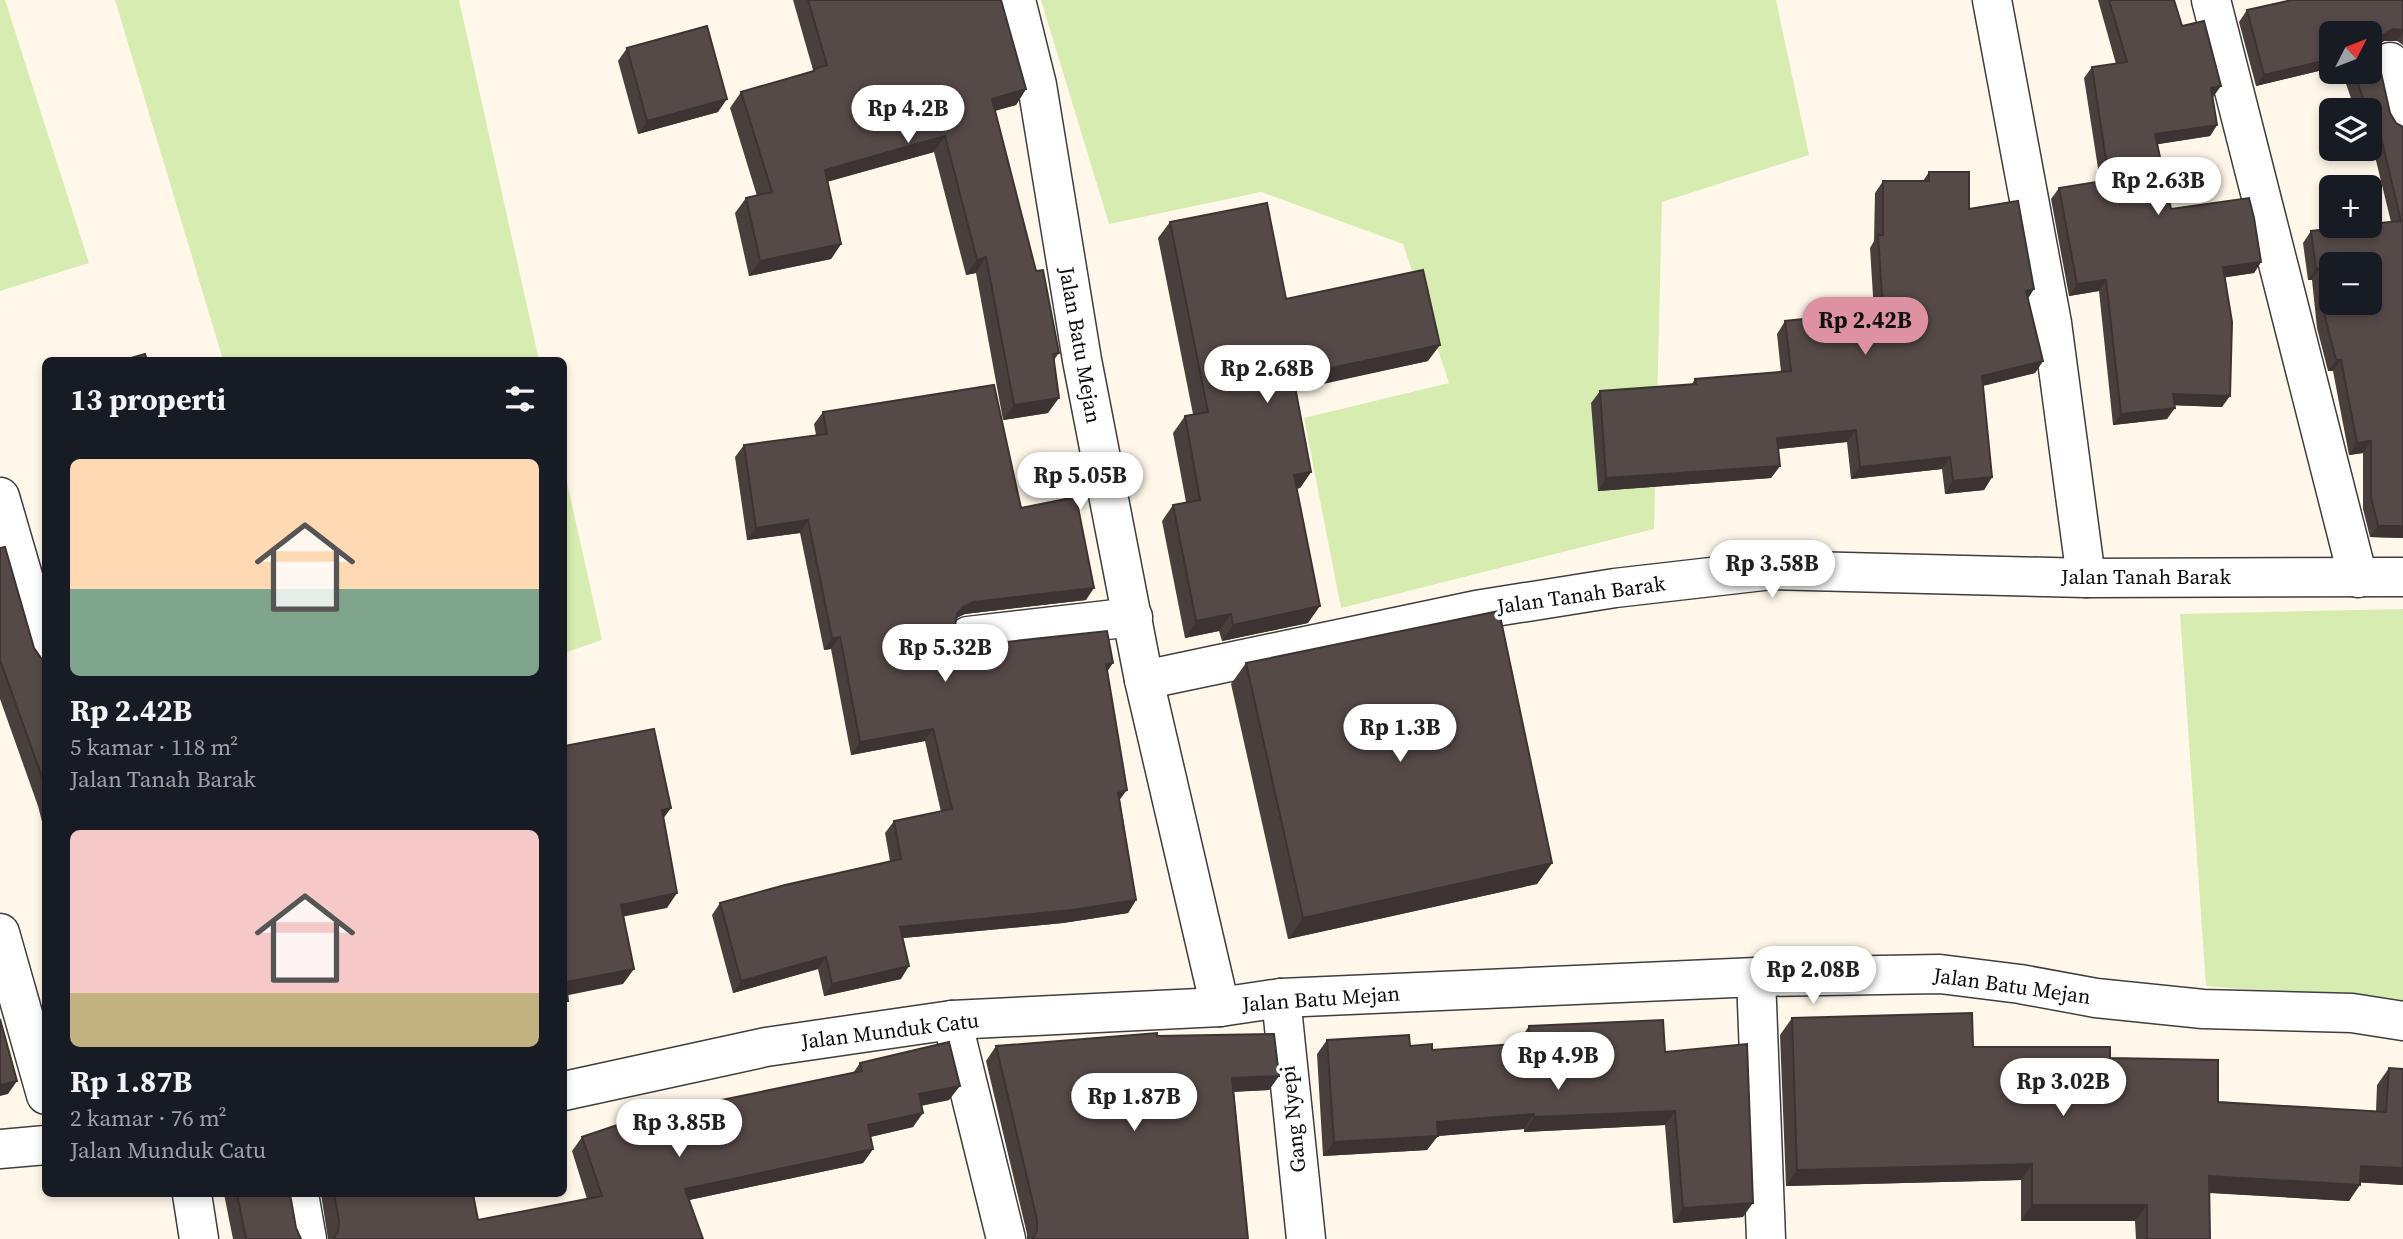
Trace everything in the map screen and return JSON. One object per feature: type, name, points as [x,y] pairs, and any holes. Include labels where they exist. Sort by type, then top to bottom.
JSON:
[{"type":"street","name":"Jalan Batu Mejan","points":[[1016,0],[1037,85],[1082,360],[1144,680],[1220,1007],[1281,998],[1756,977],[1940,974],[2020,984],[2096,998],[2203,1009],[2352,1013],[2403,1021]]},
{"type":"street","points":[[1992,0],[2052,323],[2086,578]]},
{"type":"street","points":[[2211,0],[2358,578]]},
{"type":"street","points":[[2390,62],[2403,119]]},
{"type":"street","points":[[0,497],[42,641]]},
{"type":"street","name":"Jalan Tanah Barak","points":[[1144,680],[1476,610],[1615,588],[1772,570],[2086,578],[2403,577]]},
{"type":"street","points":[[968,636],[1133,617]]},
{"type":"street","points":[[0,933],[42,1081]]},
{"type":"street","points":[[1756,977],[1766,1239]]},
{"type":"street","name":"Gang Nyepi","points":[[1281,998],[1306,1239]]},
{"type":"street","name":"Jalan Munduk Catu","points":[[567,1090],[766,1047],[952,1020],[1220,1007]]},
{"type":"street","points":[[952,1020],[1006,1239]]},
{"type":"street","points":[[0,1149],[42,1145]]},
{"type":"street","points":[[192,1197],[199,1239]]},
{"type":"street","points":[[300,1197],[307,1239]]},
{"type":"green space","points":[[0,0],[5,0],[89,263],[0,291]]},
{"type":"green space","points":[[115,0],[459,0],[538,357],[222,357]]},
{"type":"green space","points":[[1041,0],[1776,0],[1809,155],[1662,202],[1654,529],[1341,608],[1304,418],[1449,383],[1403,244],[1261,192],[1109,224]]},
{"type":"green space","points":[[567,482],[602,640],[567,652]]},
{"type":"green space","points":[[2403,609],[2403,1002],[2206,986],[2180,614]]},
{"type":"building","points":[[808,0],[1001,0],[1026,89],[992,99],[1036,271],[1043,270],[1059,353],[1053,354],[1059,398],[1014,405],[986,257],[977,260],[945,136],[825,170],[841,244],[760,261],[746,198],[772,192],[741,92],[827,65]]},
{"type":"building","points":[[2109,0],[2174,0],[2182,26],[2204,21],[2221,86],[2211,88],[2217,125],[2155,134],[2171,209],[2249,198],[2261,262],[2223,267],[2232,322],[2230,396],[2173,394],[2175,408],[2121,414],[2106,280],[2077,284],[2059,188],[2109,180],[2092,67],[2127,62]]},
{"type":"building","points":[[2292,0],[2403,0],[2403,30],[2393,29],[2382,37],[2382,21],[2319,21],[2319,62],[2264,75],[2247,10]]},
{"type":"building","points":[[707,26],[727,99],[647,121],[627,48]]},
{"type":"building","points":[[2382,77],[2390,113],[2396,123],[2403,127],[2403,526],[2378,526],[2371,497],[2371,441],[2357,443],[2341,360],[2336,360],[2325,315],[2382,315],[2382,252],[2319,252],[2319,268],[2316,269],[2311,231],[2319,230],[2319,238],[2382,238],[2382,223],[2401,221],[2382,142],[2382,98],[2363,98],[2358,84],[2382,84]]},
{"type":"building","points":[[1929,172],[1969,172],[1969,209],[2018,201],[2034,289],[2026,291],[2043,361],[1982,376],[1992,477],[1953,481],[1950,457],[1860,467],[1856,430],[1777,438],[1780,466],[1606,478],[1600,391],[1696,384],[1695,379],[1791,371],[1785,321],[1883,311],[1878,235],[1883,235],[1883,181],[1929,181]]},
{"type":"building","points":[[1267,203],[1286,299],[1423,270],[1440,345],[1293,376],[1311,472],[1294,475],[1320,606],[1233,625],[1231,614],[1196,621],[1173,505],[1200,500],[1185,416],[1208,412],[1170,222]]},
{"type":"building","points":[[994,385],[1021,508],[1076,497],[1094,588],[973,602],[957,614],[955,626],[959,637],[969,644],[978,645],[1107,631],[1113,663],[1106,664],[1127,790],[1118,793],[1136,900],[1072,910],[900,927],[909,966],[832,984],[826,957],[741,981],[720,903],[785,885],[901,859],[894,821],[952,809],[933,729],[860,742],[840,637],[832,638],[808,520],[756,528],[744,445],[827,434],[823,412]]},
{"type":"building","points":[[5,547],[34,648],[42,659],[42,777],[0,660],[0,548]]},
{"type":"building","points":[[1499,611],[1552,863],[1303,918],[1246,663]]},
{"type":"building","points":[[654,729],[671,808],[662,810],[677,893],[621,905],[634,969],[567,982],[567,745]]},
{"type":"building","points":[[1972,1013],[1973,1047],[2110,1047],[2110,1058],[2218,1060],[2218,1102],[2386,1112],[2389,1068],[2403,1069],[2403,1168],[2361,1166],[2360,1185],[2209,1176],[2210,1239],[2147,1239],[2147,1205],[2032,1205],[2032,1164],[1797,1170],[1792,1018]]},
{"type":"building","points":[[0,1019],[17,1081],[0,1085]]},
{"type":"building","points":[[1663,1020],[1665,1052],[1747,1044],[1753,1203],[1683,1208],[1675,1111],[1534,1117],[1534,1114],[1437,1122],[1438,1136],[1334,1142],[1327,1040],[1409,1035],[1410,1046],[1432,1044],[1432,1050],[1530,1043],[1529,1026]]},
{"type":"building","points":[[1157,1033],[1157,1036],[1274,1034],[1279,1076],[1232,1078],[1248,1239],[1032,1239],[1037,1231],[1037,1220],[996,1046]]},
{"type":"building","points":[[949,1042],[960,1086],[919,1094],[923,1113],[868,1125],[873,1149],[685,1189],[703,1239],[333,1239],[338,1232],[339,1221],[335,1197],[474,1197],[478,1220],[602,1196],[582,1137],[644,1116],[862,1071],[860,1063]]},
{"type":"building","points":[[238,1197],[291,1197],[296,1228],[301,1239],[246,1239]]}]
